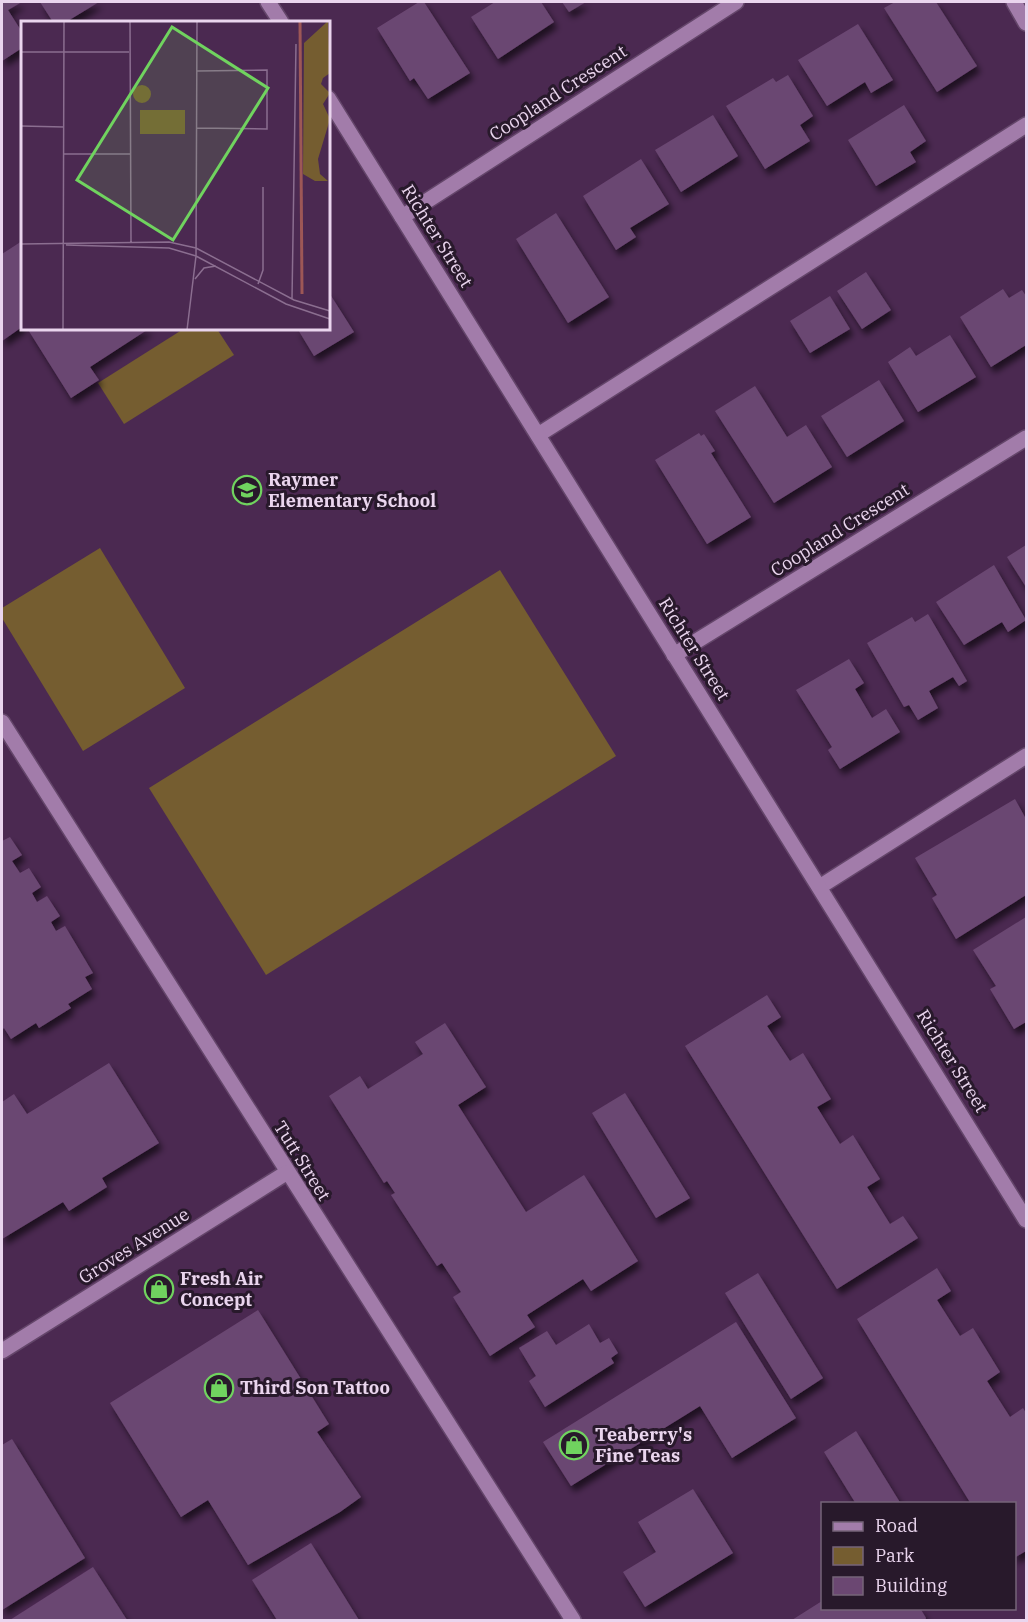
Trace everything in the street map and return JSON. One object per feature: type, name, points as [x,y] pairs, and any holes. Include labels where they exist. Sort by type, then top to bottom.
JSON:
[{"type":"street","points":[[268,2],[280,21]]},
{"type":"street","name":"Coopland Crescent","points":[[402,217],[736,2]]},
{"type":"street","points":[[1014,2],[1026,22]]},
{"type":"street","name":"Richter Street","points":[[330,101],[674,655],[820,885],[1026,1220]]},
{"type":"street","points":[[537,435],[1026,125]]},
{"type":"street","name":"Coopland Crescent","points":[[674,655],[1026,438]]},
{"type":"street","name":"Tutt Street","points":[[2,722],[286,1173],[573,1620]]},
{"type":"street","points":[[820,885],[1026,756]]},
{"type":"street","name":"Groves Avenue","points":[[2,1351],[286,1173]]},
{"type":"green space","points":[[182,330],[218,330],[234,355],[124,424],[98,383]]},
{"type":"green space","points":[[100,548],[185,688],[83,751],[2,618],[2,608]]},
{"type":"green space","points":[[500,570],[616,756],[266,975],[149,788]]},
{"type":"building","points":[[2,2],[22,2],[8,10],[21,30],[21,49],[2,61]]},
{"type":"building","points":[[40,2],[99,2],[68,21],[52,21]]},
{"type":"building","points":[[419,2],[424,2],[470,73],[428,99],[414,78],[410,81],[377,28]]},
{"type":"building","points":[[495,2],[541,2],[554,22],[498,59],[471,17]]},
{"type":"building","points":[[562,2],[586,2],[569,12]]},
{"type":"building","points":[[895,2],[936,2],[977,66],[937,92],[884,8]]},
{"type":"building","points":[[858,24],[893,80],[871,93],[865,82],[827,106],[798,60]]},
{"type":"building","points":[[788,75],[813,116],[800,125],[810,141],[765,169],[726,106],[773,78],[776,82]]},
{"type":"building","points":[[904,105],[926,141],[910,152],[916,162],[876,186],[848,140]]},
{"type":"building","points":[[713,115],[738,156],[681,192],[655,150]]},
{"type":"building","points":[[641,159],[669,204],[630,228],[636,237],[616,250],[583,196]]},
{"type":"building","points":[[556,213],[609,297],[568,323],[516,239]]},
{"type":"building","points":[[21,242],[21,328],[2,341],[2,254]]},
{"type":"building","points":[[866,272],[891,310],[862,329],[837,291]]},
{"type":"building","points":[[1003,289],[1009,298],[1022,290],[1026,296],[1026,345],[991,367],[960,317]]},
{"type":"building","points":[[330,294],[354,332],[314,356],[298,330],[330,330]]},
{"type":"building","points":[[830,296],[850,329],[810,353],[790,321]]},
{"type":"building","points":[[28,330],[147,330],[90,367],[99,380],[71,398]]},
{"type":"building","points":[[950,335],[976,377],[918,412],[888,362],[910,347],[916,356]]},
{"type":"building","points":[[879,380],[904,421],[847,457],[821,416]]},
{"type":"building","points":[[755,386],[787,437],[806,425],[832,467],[774,503],[715,411]]},
{"type":"building","points":[[699,433],[701,436],[704,434],[715,451],[711,453],[751,517],[707,544],[655,460]]},
{"type":"building","points":[[1026,545],[1026,587],[1007,557]]},
{"type":"building","points":[[994,565],[1026,620],[1008,632],[1002,622],[964,645],[936,602]]},
{"type":"building","points":[[928,614],[967,681],[959,686],[953,677],[929,691],[938,708],[918,720],[909,705],[904,707],[867,643],[912,617],[915,622]]},
{"type":"building","points":[[849,659],[864,683],[855,689],[872,718],[886,709],[900,732],[840,769],[828,750],[832,747],[796,690]]},
{"type":"building","points":[[1015,799],[1026,819],[1026,895],[956,939],[932,898],[937,895],[915,858]]},
{"type":"building","points":[[10,837],[22,855],[12,861],[20,873],[29,868],[41,887],[32,893],[37,902],[47,896],[60,916],[51,922],[56,931],[65,926],[93,973],[85,977],[92,989],[68,1004],[71,1008],[39,1028],[36,1023],[11,1039],[4,1028],[2,1030],[2,841]]},
{"type":"building","points":[[1026,917],[1026,1022],[1014,1029],[990,989],[996,986],[973,950]]},
{"type":"building","points":[[767,995],[781,1017],[767,1026],[790,1061],[803,1053],[831,1099],[817,1107],[840,1144],[853,1135],[880,1179],[867,1187],[890,1224],[903,1216],[918,1238],[837,1289],[685,1046]]},
{"type":"building","points":[[445,1023],[486,1087],[458,1105],[526,1212],[584,1175],[638,1261],[591,1291],[583,1279],[527,1315],[535,1327],[490,1356],[453,1297],[461,1292],[442,1263],[437,1266],[391,1195],[395,1193],[387,1181],[384,1183],[329,1096],[360,1076],[368,1089],[423,1054],[415,1042]]},
{"type":"building","points":[[109,1063],[159,1143],[102,1178],[107,1187],[69,1211],[63,1202],[2,1239],[2,1102],[14,1094],[27,1114]]},
{"type":"building","points":[[625,1093],[690,1198],[656,1218],[592,1113]]},
{"type":"building","points":[[937,1268],[951,1291],[937,1300],[960,1336],[973,1328],[1000,1372],[987,1381],[1010,1417],[1023,1408],[1026,1413],[1026,1551],[1016,1557],[1016,1502],[970,1502],[857,1319]]},
{"type":"building","points":[[758,1273],[823,1378],[791,1399],[725,1293]]},
{"type":"building","points":[[258,1310],[329,1424],[317,1432],[361,1497],[340,1512],[248,1565],[208,1500],[181,1517],[110,1403]]},
{"type":"building","points":[[736,1322],[796,1418],[732,1458],[700,1406],[571,1486],[543,1442]]},
{"type":"building","points":[[589,1324],[600,1343],[609,1338],[618,1353],[611,1358],[614,1363],[545,1407],[529,1381],[536,1376],[519,1348],[547,1331],[556,1345]]},
{"type":"building","points":[[856,1431],[900,1502],[855,1502],[824,1452]]},
{"type":"building","points":[[12,1439],[85,1558],[2,1610],[2,1445]]},
{"type":"building","points":[[693,1489],[733,1553],[645,1607],[623,1572],[656,1552],[638,1522]]},
{"type":"building","points":[[311,1543],[359,1620],[277,1620],[252,1580]]},
{"type":"building","points":[[93,1567],[127,1620],[10,1620]]},
{"type":"building","points":[[821,1602],[821,1610],[921,1610],[926,1618],[925,1620],[792,1620]]},
{"type":"place","name":"Raymer Elementary School","points":[[247,490]]},
{"type":"place","name":"Fresh Air Concept","points":[[159,1289]]},
{"type":"place","name":"Third Son Tattoo","points":[[219,1388]]},
{"type":"place","name":"Teaberry's Fine Teas","points":[[574,1445]]}]
